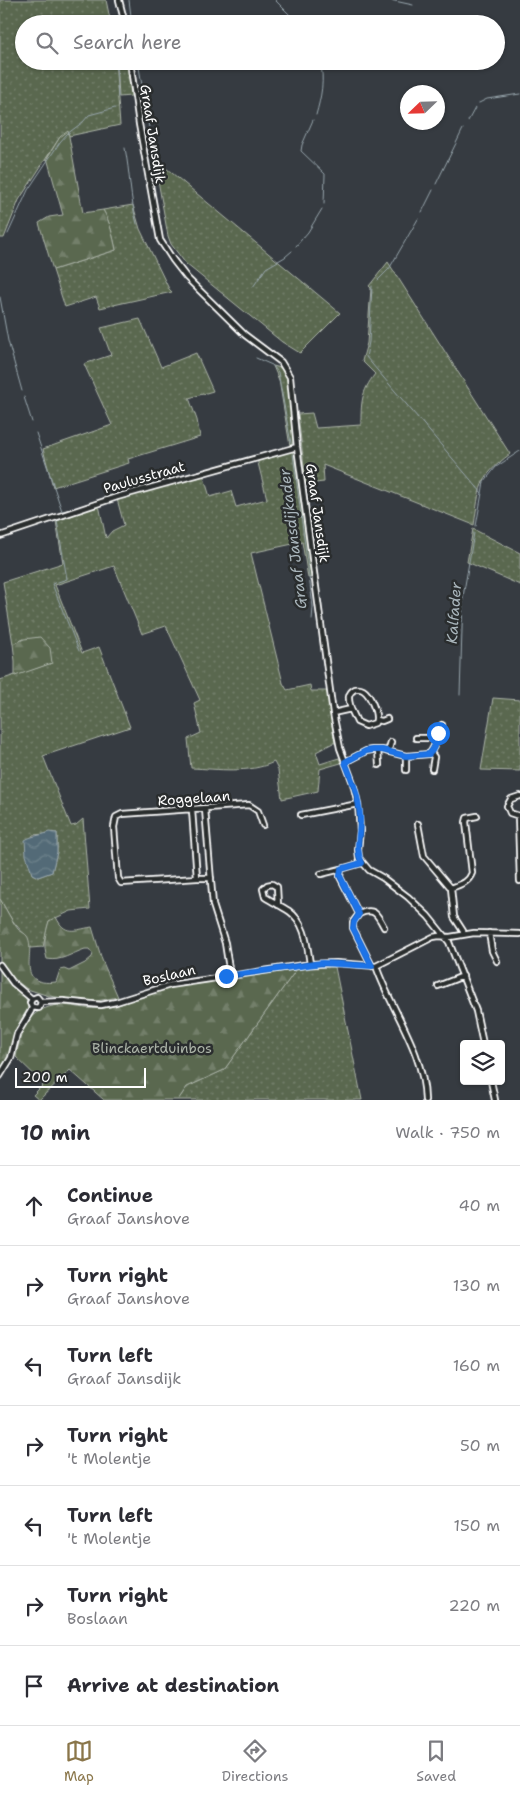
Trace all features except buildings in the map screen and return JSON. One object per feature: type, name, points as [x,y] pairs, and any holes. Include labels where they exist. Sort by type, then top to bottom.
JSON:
[{"type":"street","points":[[121,1],[123,15]]},
{"type":"street","name":"Graaf Jansdijk","points":[[131,70],[160,240],[172,260],[187,278],[245,335],[281,362],[290,377],[297,447],[333,713],[338,740],[358,804],[360,830],[358,850],[362,863]]},
{"type":"street","name":"Paulusstraat","points":[[0,536],[116,496],[297,447]]},
{"type":"street","points":[[354,689],[362,689],[366,692],[377,714],[375,723],[361,725],[357,722],[351,709],[349,693],[354,689]]},
{"type":"street","points":[[333,713],[351,709]]},
{"type":"street","points":[[376,720],[382,721],[387,718]]},
{"type":"street","points":[[432,768],[434,757],[431,753],[433,732],[438,733],[442,724]]},
{"type":"street","points":[[416,738],[434,737]]},
{"type":"street","points":[[388,752],[391,742]]},
{"type":"street","points":[[378,750],[379,765]]},
{"type":"street","points":[[345,762],[366,751],[378,750],[406,756],[431,753]]},
{"type":"street","points":[[406,756],[406,770]]},
{"type":"street","points":[[520,796],[511,798],[507,806],[510,813],[519,816],[520,881]]},
{"type":"street","points":[[302,815],[358,804]]},
{"type":"street","name":"Roggelaan","points":[[198,878],[121,883],[118,878],[114,821],[116,816],[122,814],[250,805],[258,811],[264,825]]},
{"type":"street","points":[[205,809],[213,905],[224,943],[230,976]]},
{"type":"street","points":[[192,810],[198,878],[211,878]]},
{"type":"street","points":[[451,888],[465,883],[472,873],[466,822],[467,818],[477,816]]},
{"type":"street","points":[[418,824],[424,856],[451,888],[454,917],[463,934]]},
{"type":"street","points":[[321,874],[362,863],[408,897],[428,916],[452,947],[464,976],[483,1040]]},
{"type":"street","points":[[341,869],[340,876],[359,914]]},
{"type":"street","points":[[278,905],[277,887],[272,884],[267,885],[263,889],[265,897],[278,905],[293,914],[301,923],[305,933],[310,964]]},
{"type":"street","points":[[384,926],[378,916],[373,912],[366,911],[359,914],[353,928],[408,1036],[420,1069],[425,1100]]},
{"type":"street","points":[[374,966],[433,937],[489,933],[520,934]]},
{"type":"street","points":[[489,933],[492,951],[497,961]]},
{"type":"street","name":"Boslaan","points":[[32,999],[38,998],[41,1002],[63,1000],[101,1005],[170,984],[310,964],[336,963],[374,966]]},
{"type":"street","points":[[0,965],[13,983],[32,999],[30,1003],[32,1007],[17,1034],[9,1064],[0,1076]]},
{"type":"street","points":[[438,986],[464,976]]},
{"type":"street","name":"Boslaan","points":[[32,1007],[39,1008],[41,1002]]},
{"type":"street","points":[[492,1085],[496,1100]]},
{"type":"green space","points":[[0,0],[106,0],[109,15],[15,15],[15,70],[116,70],[120,125],[69,136],[68,132],[60,137],[19,200],[4,238],[0,238]]},
{"type":"green space","points":[[118,70],[128,70],[131,96],[119,97]]},
{"type":"green space","points":[[68,131],[83,213],[103,210],[116,250],[53,270],[39,223],[49,217],[63,215],[47,158],[60,137]]},
{"type":"green space","points":[[154,158],[340,313],[300,353],[282,342],[186,264],[171,244]]},
{"type":"green space","points":[[133,205],[140,229],[172,292],[100,308],[96,297],[65,307],[53,270],[116,250],[103,210]]},
{"type":"green space","points":[[388,262],[510,454],[491,470],[486,477],[479,492],[474,525],[323,465],[324,482],[306,484],[298,414],[312,413],[316,428],[361,425],[364,392],[375,374],[362,361],[367,343],[371,288],[369,286]]},
{"type":"green space","points":[[140,319],[161,367],[196,353],[213,391],[189,398],[197,420],[200,437],[128,459],[129,463],[53,487],[43,449],[112,425],[84,364],[111,355],[101,328]]},
{"type":"green space","points":[[273,366],[281,368],[287,378],[295,440],[290,446],[279,380]]},
{"type":"green space","points":[[289,450],[295,454],[298,463],[312,577],[308,578],[302,542],[251,553],[283,683],[287,690],[310,685],[311,691],[327,691],[335,743],[316,752],[320,764],[339,758],[341,763],[320,769],[318,791],[282,799],[278,770],[274,762],[264,766],[244,769],[191,768],[188,739],[201,733],[194,703],[200,700],[166,626],[142,634],[114,566],[55,585],[82,653],[99,647],[130,727],[43,756],[71,826],[76,825],[83,819],[90,909],[71,911],[49,921],[43,947],[30,948],[26,936],[11,918],[0,899],[0,680],[52,663],[24,639],[13,644],[3,582],[63,563],[56,521],[99,505],[106,538],[112,531],[124,525],[117,499],[203,474],[210,497],[231,491],[236,507],[267,499],[257,459]],"holes":[[[57,833],[57,852],[52,872],[38,877],[32,874],[26,850],[33,835]]]},
{"type":"green space","points":[[473,529],[520,553],[520,585],[467,562]]},
{"type":"green space","points":[[40,637],[50,648],[52,663],[15,676],[13,644],[24,639]]},
{"type":"green space","points":[[493,698],[520,700],[520,771],[481,770]]},
{"type":"green space","name":"Blinckaertduinbos","points":[[0,899],[15,926],[27,936],[30,950],[29,966],[31,974],[35,979],[43,982],[56,982],[60,970],[69,971],[92,957],[93,954],[89,949],[85,949],[62,958],[47,959],[46,931],[49,921],[56,917],[59,923],[67,929],[75,930],[92,927],[102,960],[118,997],[91,1002],[49,996],[27,989],[13,978],[0,961]]},
{"type":"green space","points":[[335,967],[362,1100],[178,1100],[187,1087],[224,1070],[296,970]]},
{"type":"green space","points":[[0,970],[26,998],[28,1008],[14,1032],[9,1056],[0,1071]]},
{"type":"green space","name":"Blinckaertduinbos","points":[[296,970],[224,1070],[187,1087],[178,1100],[104,1100],[70,1070],[39,1100],[33,1095],[44,1084],[16,1057],[24,1027],[31,1017],[45,1008],[61,1005],[93,1008],[109,1007],[158,991],[190,984]]},
{"type":"water","points":[[49,832],[57,833],[57,852],[52,872],[38,877],[32,874],[26,855],[25,840]]},
{"type":"waterway","points":[[129,0],[131,15]]},
{"type":"waterway","points":[[275,0],[290,15]]},
{"type":"waterway","points":[[390,0],[413,5]]},
{"type":"waterway","name":"Graaf Jansdijkader","points":[[116,70],[118,97]]},
{"type":"waterway","points":[[139,70],[154,158]]},
{"type":"waterway","points":[[316,115],[321,95],[321,70]]},
{"type":"waterway","points":[[479,103],[487,99],[520,94]]},
{"type":"waterway","points":[[8,234],[28,190],[60,142],[89,115],[115,108]]},
{"type":"waterway","points":[[468,121],[475,108]]},
{"type":"waterway","points":[[313,120],[301,151],[325,174],[324,204]]},
{"type":"waterway","points":[[436,184],[463,129]]},
{"type":"waterway","name":"Graaf Jansdijkader","points":[[125,148],[137,224]]},
{"type":"waterway","points":[[422,212],[433,190]]},
{"type":"waterway","points":[[296,246],[308,232],[322,209]]},
{"type":"waterway","points":[[378,280],[389,269],[418,219]]},
{"type":"waterway","points":[[253,287],[266,268],[292,251]]},
{"type":"waterway","points":[[372,286],[369,342],[366,357],[482,493]]},
{"type":"waterway","points":[[0,297],[8,341],[22,391]]},
{"type":"waterway","name":"Graaf Jansdijkader","points":[[256,358],[272,365],[278,372],[291,443]]},
{"type":"waterway","points":[[24,397],[32,422]]},
{"type":"waterway","points":[[36,433],[62,511],[71,509]]},
{"type":"waterway","name":"Kalfader","points":[[476,526],[484,482],[496,467],[520,451]]},
{"type":"waterway","name":"Graaf Jansdijkader","points":[[293,454],[313,607],[312,620]]},
{"type":"waterway","points":[[73,515],[57,521],[67,579],[52,584],[79,651]]},
{"type":"waterway","name":"Kalfader","points":[[460,695],[463,597],[474,533]]},
{"type":"route","points":[[226,976],[322,963],[372,966],[353,928],[359,914],[340,876],[341,869],[362,863],[358,850],[360,816],[358,804],[345,762],[366,751],[372,750],[382,750],[406,756],[426,755],[433,750],[435,739],[439,736],[438,733]]}]
